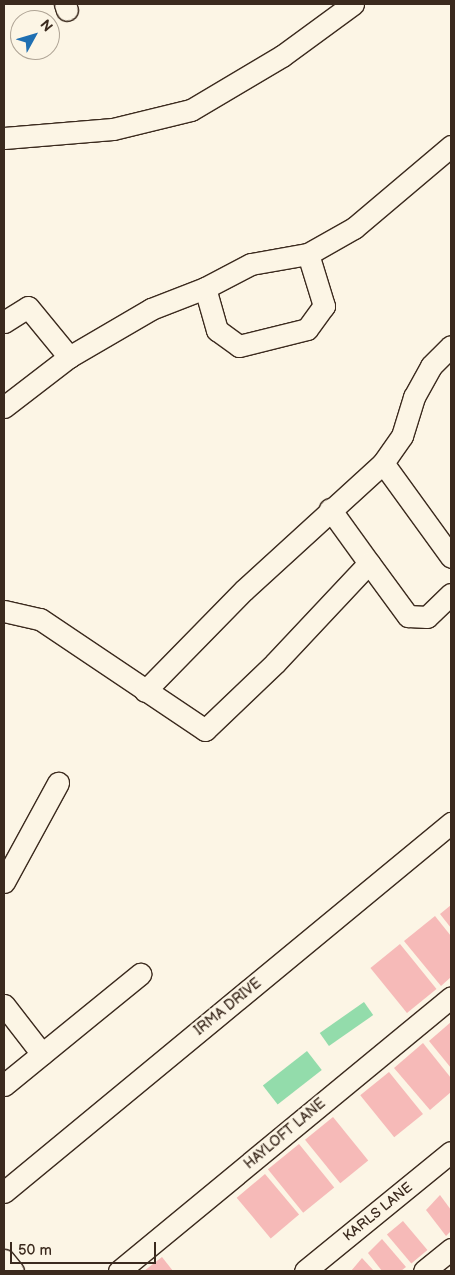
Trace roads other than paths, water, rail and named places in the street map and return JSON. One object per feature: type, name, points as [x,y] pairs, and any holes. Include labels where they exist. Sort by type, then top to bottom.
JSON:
[{"type":"street","points":[[4,138],[113,129],[191,110],[282,56],[353,4]]},
{"type":"street","points":[[4,406],[69,357],[151,309],[205,288],[251,264],[308,254],[354,228],[451,146]]},
{"type":"street","points":[[205,288],[217,330],[239,346],[307,329],[324,306],[308,254]]},
{"type":"street","points":[[4,322],[28,307],[69,357]]},
{"type":"street","points":[[145,691],[330,509],[383,464],[402,436],[414,397],[432,366],[451,346]]},
{"type":"street","points":[[383,464],[451,558]]},
{"type":"street","points":[[330,509],[408,616],[427,617],[451,594]]},
{"type":"street","points":[[4,611],[40,619],[205,730],[275,663],[369,563]]},
{"type":"street","points":[[4,882],[58,783]]},
{"type":"street","name":"IRMA DRIVE","points":[[4,1192],[451,823]]},
{"type":"street","points":[[4,1085],[140,974]]},
{"type":"street","name":"HAYLOFT LANE","points":[[119,1271],[451,997]]},
{"type":"street","points":[[4,1005],[42,1054]]},
{"type":"street","name":"KARLS LANE","points":[[306,1271],[451,1152]]},
{"type":"street","points":[[424,1271],[451,1249]]},
{"type":"street","points":[[4,1260],[13,1271]]}]
